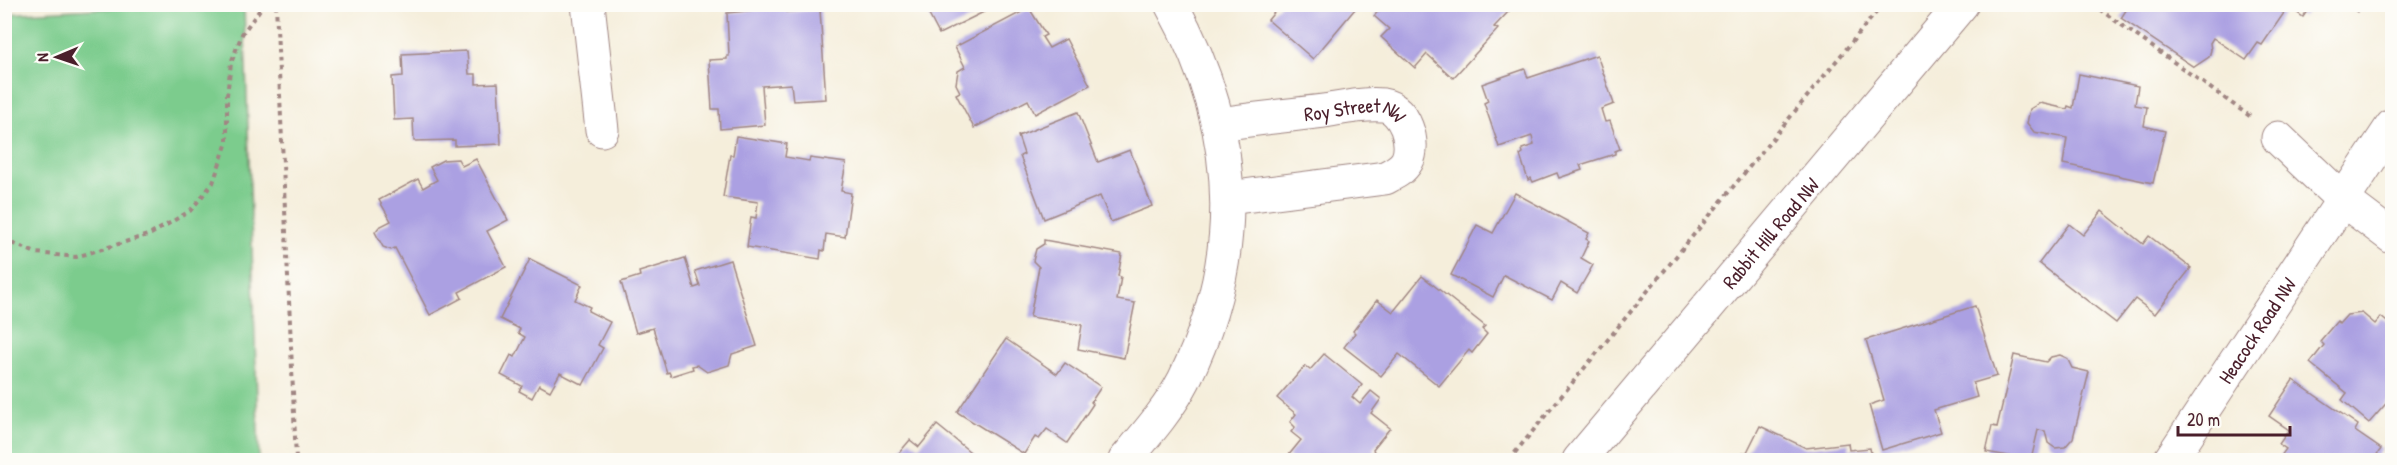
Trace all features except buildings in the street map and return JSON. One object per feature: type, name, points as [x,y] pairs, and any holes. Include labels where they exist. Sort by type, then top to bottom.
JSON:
[{"type":"street","points":[[588,4],[602,130]]},
{"type":"street","points":[[1125,460],[1160,418],[1184,381],[1202,337],[1216,292],[1225,244],[1228,198],[1226,162],[1219,123],[1200,62],[1172,4]]},
{"type":"street","name":"Rabbit Hill Road NW","points":[[1579,460],[1962,4]]},
{"type":"street","name":"Roy Street NW","points":[[1219,123],[1386,105],[1398,112],[1407,126],[1410,143],[1407,161],[1385,178],[1228,198]]},
{"type":"street","name":"Heacock Road NW","points":[[2170,460],[2392,126]]},
{"type":"street","points":[[2278,138],[2343,200],[2392,237]]},
{"type":"path","points":[[4,240],[36,253],[76,257],[151,234],[190,211],[213,183],[226,142],[227,95],[231,63],[242,34],[264,4]]},
{"type":"path","points":[[276,4],[296,460]]},
{"type":"path","points":[[1509,460],[1883,4]]},
{"type":"path","points":[[2092,4],[2234,103],[2278,138]]},
{"type":"green space","points":[[168,5],[244,5],[259,460],[5,460],[5,14]]}]
